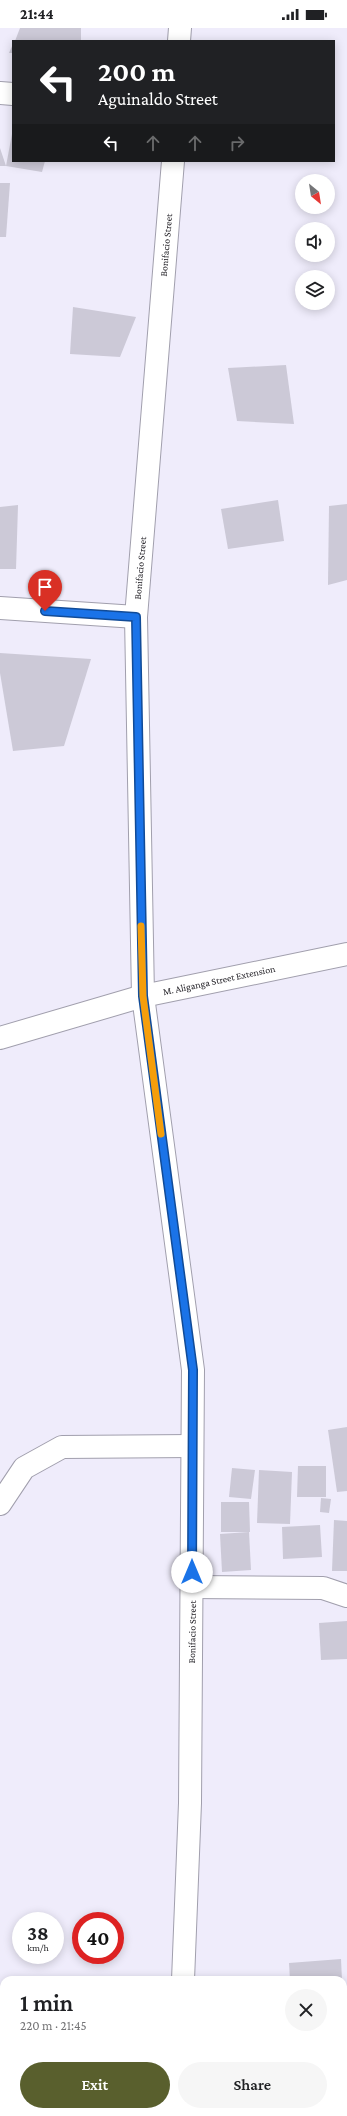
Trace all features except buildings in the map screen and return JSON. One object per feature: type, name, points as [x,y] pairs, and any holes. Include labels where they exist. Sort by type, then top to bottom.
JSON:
[{"type":"street","points":[[179,40],[180,28]]},
{"type":"street","points":[[0,93],[12,94]]},
{"type":"street","name":"Bonifacio Street","points":[[173,162],[136,617],[143,996],[193,1370],[190,1804],[183,1976]]},
{"type":"street","points":[[0,608],[136,617]]},
{"type":"street","name":"M. Aliganga Street Extension","points":[[0,1038],[143,996],[347,954]]},
{"type":"street","points":[[0,1504],[24,1468],[62,1447],[192,1446]]},
{"type":"street","points":[[192,1587],[323,1588],[347,1596]]},
{"type":"slow traffic","points":[[141,926],[143,996],[161,1134]]},
{"type":"route","points":[[45,611],[136,617],[143,996],[193,1370],[192,1572]]}]
